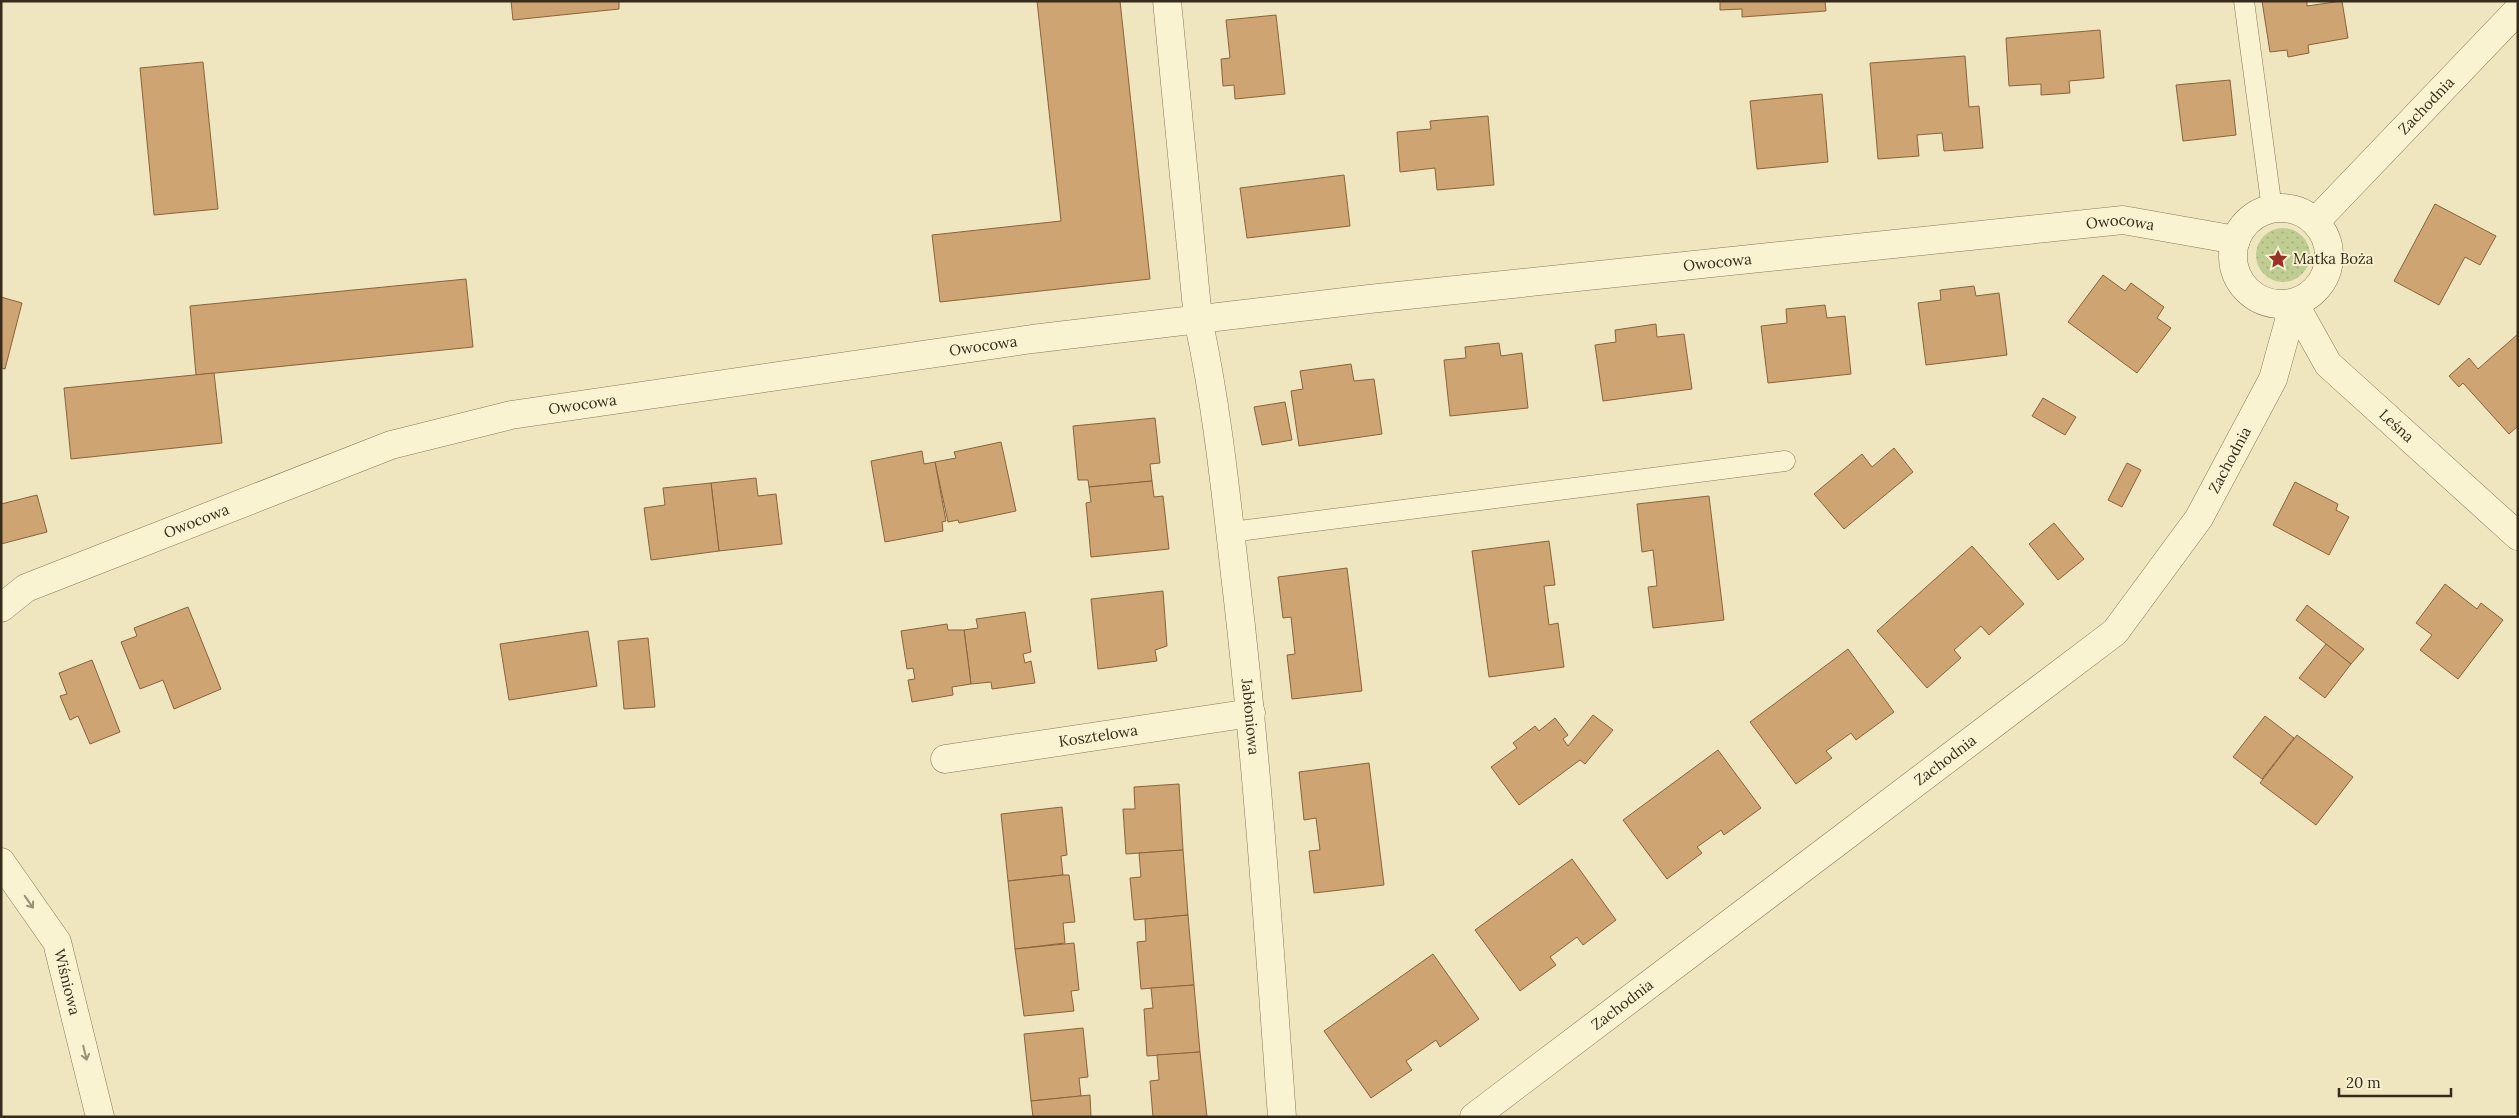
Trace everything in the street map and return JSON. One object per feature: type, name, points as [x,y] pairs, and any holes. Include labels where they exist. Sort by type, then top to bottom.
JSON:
[{"type":"street","points":[[1167,1],[1198,319]]},
{"type":"street","name":"Zachodnia","points":[[2315,222],[2518,10]]},
{"type":"street","points":[[2288,208],[2302,212],[2315,222],[2324,233],[2329,247],[2326,275],[2318,288],[2294,303],[2279,304],[2265,301],[2252,294],[2241,283],[2233,255],[2236,240],[2250,220],[2272,209],[2288,208]]},
{"type":"street","name":"Owocowa","points":[[1,608],[26,588],[391,445],[511,415],[1022,340],[1378,298],[2123,220],[2236,240]]},
{"type":"street","name":"Zachodnia","points":[[1474,1117],[2115,632],[2199,518],[2273,379],[2294,303]]},
{"type":"street","name":"Leśna","points":[[2294,303],[2328,364],[2518,536]]},
{"type":"street","name":"Jabłoniowa","points":[[1198,319],[1209,371],[1231,532],[1251,713],[1282,1117]]},
{"type":"street","name":"Kosztelowa","points":[[945,758],[1251,713]]},
{"type":"street","name":"Wiśniowa","points":[[1,862],[57,942],[100,1117]]},
{"type":"lane","points":[[2244,1],[2272,209]]},
{"type":"lane","points":[[1231,532],[1785,461]]},
{"type":"green space","points":[[2278,228],[2288,228],[2298,232],[2306,240],[2310,255],[2306,270],[2298,278],[2288,282],[2278,282],[2268,278],[2260,270],[2256,260],[2256,250],[2260,240],[2268,232]]},
{"type":"building","points":[[511,1],[619,1],[619,9],[513,20]]},
{"type":"building","points":[[1037,1],[1120,1],[1150,279],[940,302],[932,235],[1061,221]]},
{"type":"building","points":[[1720,1],[1825,1],[1826,11],[1742,17],[1742,9],[1720,10]]},
{"type":"building","points":[[2262,1],[2307,1],[2307,6],[2342,1],[2348,38],[2308,45],[2309,53],[2288,57],[2287,50],[2270,52]]},
{"type":"building","points":[[1276,15],[1285,94],[1235,99],[1234,85],[1223,86],[1221,59],[1230,58],[1226,20]]},
{"type":"building","points":[[2100,30],[2104,78],[2069,81],[2070,93],[2041,95],[2041,84],[2009,86],[2006,38]]},
{"type":"building","points":[[1965,56],[1969,107],[1979,106],[1983,148],[1944,151],[1942,133],[1917,135],[1919,156],[1878,159],[1870,63]]},
{"type":"building","points":[[203,62],[218,209],[154,215],[140,68]]},
{"type":"building","points":[[2230,80],[2236,135],[2183,141],[2176,85]]},
{"type":"building","points":[[1822,94],[1828,162],[1757,169],[1750,101]]},
{"type":"building","points":[[1488,116],[1494,185],[1437,190],[1435,168],[1400,172],[1397,132],[1431,129],[1430,121]]},
{"type":"building","points":[[1344,175],[1350,226],[1247,238],[1240,188]]},
{"type":"building","points":[[2435,204],[2496,236],[2480,265],[2465,257],[2439,305],[2394,281]]},
{"type":"building","points":[[2103,275],[2125,291],[2131,283],[2164,307],[2157,318],[2171,328],[2137,373],[2068,322]]},
{"type":"building","points":[[466,279],[473,347],[196,375],[190,306]]},
{"type":"building","points":[[1974,286],[1976,296],[1999,293],[2007,355],[1926,365],[1918,303],[1941,300],[1940,290]]},
{"type":"building","points":[[1,297],[22,303],[5,369],[1,368]]},
{"type":"building","points":[[1825,305],[1827,318],[1845,316],[1851,374],[1768,383],[1761,326],[1787,323],[1786,309]]},
{"type":"building","points":[[1656,324],[1657,337],[1684,334],[1692,389],[1603,401],[1595,345],[1616,342],[1615,330]]},
{"type":"building","points":[[2518,334],[2518,426],[2509,434],[2463,383],[2459,387],[2449,376],[2469,358],[2478,369]]},
{"type":"building","points":[[1499,343],[1501,356],[1522,353],[1528,408],[1450,416],[1444,360],[1466,358],[1465,347]]},
{"type":"building","points":[[1351,364],[1354,381],[1374,379],[1382,434],[1299,446],[1291,391],[1303,389],[1300,371]]},
{"type":"building","points":[[214,373],[222,443],[71,459],[64,388]]},
{"type":"building","points":[[2043,398],[2076,417],[2065,435],[2032,416]]},
{"type":"building","points":[[1285,402],[1292,440],[1262,445],[1254,407]]},
{"type":"building","points":[[1155,418],[1160,463],[1150,464],[1152,481],[1089,487],[1088,480],[1078,480],[1073,426]]},
{"type":"building","points":[[1001,442],[1016,511],[959,523],[958,520],[948,522],[935,462],[956,458],[954,452]]},
{"type":"building","points":[[1894,448],[1913,472],[1844,529],[1814,494],[1862,454],[1872,467]]},
{"type":"building","points":[[922,451],[924,464],[935,462],[946,521],[942,522],[943,531],[885,542],[871,461]]},
{"type":"building","points":[[2127,463],[2141,470],[2122,507],[2108,500]]},
{"type":"building","points":[[756,478],[758,496],[776,494],[782,544],[719,551],[711,483]]},
{"type":"building","points":[[1152,481],[1154,497],[1163,496],[1169,549],[1091,557],[1086,503],[1091,502],[1089,487]]},
{"type":"building","points":[[2295,482],[2338,504],[2336,510],[2349,517],[2329,555],[2273,525]]},
{"type":"building","points":[[711,483],[719,551],[651,560],[644,508],[665,505],[663,488]]},
{"type":"building","points":[[37,495],[47,532],[1,544],[1,504]]},
{"type":"building","points":[[1709,496],[1724,620],[1653,628],[1648,587],[1657,586],[1653,550],[1642,552],[1637,504]]},
{"type":"building","points":[[2054,523],[2084,559],[2058,580],[2029,544]]},
{"type":"building","points":[[1549,541],[1555,585],[1544,586],[1549,625],[1558,623],[1564,667],[1489,677],[1472,551]]},
{"type":"building","points":[[1972,546],[2024,604],[1989,635],[1981,626],[1954,650],[1961,658],[1927,688],[1877,631]]},
{"type":"building","points":[[1347,568],[1362,691],[1292,699],[1287,655],[1295,654],[1291,617],[1283,618],[1278,577]]},
{"type":"building","points":[[2445,584],[2477,609],[2481,603],[2503,620],[2458,679],[2420,650],[2432,635],[2416,623]]},
{"type":"building","points":[[1163,591],[1167,646],[1155,650],[1157,661],[1098,669],[1091,599]]},
{"type":"building","points":[[2307,605],[2364,649],[2351,664],[2296,620]]},
{"type":"building","points":[[188,607],[221,689],[174,709],[163,680],[140,689],[121,642],[137,636],[134,628]]},
{"type":"building","points":[[1025,612],[1031,652],[1023,654],[1025,663],[1031,661],[1035,683],[992,689],[991,682],[971,684],[964,630],[978,628],[976,619]]},
{"type":"building","points":[[947,624],[948,630],[964,630],[971,684],[952,687],[953,695],[912,702],[908,680],[915,679],[913,668],[907,669],[901,631]]},
{"type":"building","points":[[588,631],[597,686],[509,700],[500,644]]},
{"type":"building","points":[[648,638],[655,707],[624,709],[618,641]]},
{"type":"building","points":[[2326,644],[2351,664],[2325,698],[2299,678]]},
{"type":"building","points":[[1848,649],[1894,712],[1856,740],[1851,733],[1826,751],[1832,758],[1796,784],[1750,722]]},
{"type":"building","points":[[92,660],[120,732],[90,744],[78,716],[70,720],[60,696],[67,694],[59,673]]},
{"type":"building","points":[[1593,715],[1613,730],[1585,764],[1580,760],[1519,805],[1491,767],[1517,748],[1513,743],[1535,726],[1539,731],[1555,718],[1568,735],[1563,739],[1568,746]]},
{"type":"building","points":[[2265,716],[2294,738],[2262,779],[2233,757]]},
{"type":"building","points":[[2297,735],[2353,777],[2316,825],[2260,783]]},
{"type":"building","points":[[1718,750],[1761,808],[1724,835],[1721,830],[1697,847],[1702,853],[1667,879],[1623,820]]},
{"type":"building","points":[[1369,763],[1384,885],[1314,893],[1309,851],[1320,850],[1316,818],[1304,820],[1299,772]]},
{"type":"building","points":[[1179,784],[1183,850],[1126,854],[1123,809],[1135,809],[1134,787]]},
{"type":"building","points":[[1062,807],[1067,855],[1061,856],[1063,875],[1008,881],[1001,814]]},
{"type":"building","points":[[1183,850],[1188,915],[1134,920],[1130,878],[1141,877],[1139,853]]},
{"type":"building","points":[[1572,859],[1616,920],[1583,945],[1577,937],[1550,957],[1556,965],[1520,991],[1475,930]]},
{"type":"building","points":[[1069,875],[1075,922],[1063,923],[1065,943],[1015,949],[1008,881]]},
{"type":"building","points":[[1188,915],[1194,985],[1141,989],[1137,942],[1146,941],[1145,919]]},
{"type":"building","points":[[1074,943],[1079,990],[1071,991],[1074,1011],[1024,1016],[1015,949]]},
{"type":"building","points":[[1433,954],[1479,1019],[1440,1047],[1436,1040],[1406,1061],[1412,1070],[1371,1098],[1324,1031]]},
{"type":"building","points":[[1194,985],[1200,1052],[1147,1056],[1144,1009],[1153,1008],[1151,988]]},
{"type":"building","points":[[1083,1028],[1088,1077],[1079,1078],[1081,1096],[1031,1101],[1024,1034]]},
{"type":"building","points":[[1200,1052],[1207,1117],[1153,1117],[1150,1081],[1159,1080],[1157,1055]]},
{"type":"building","points":[[1090,1095],[1091,1117],[1033,1117],[1031,1101]]},
{"type":"place","name":"Matka Boża","points":[[2278,259]]}]
